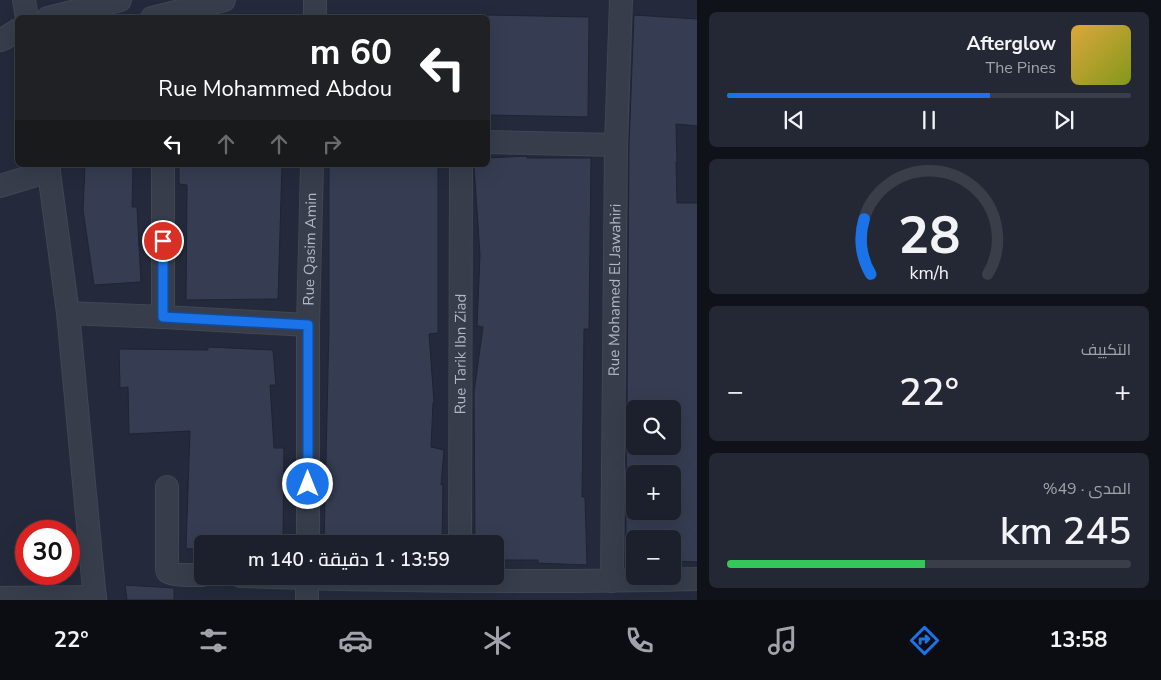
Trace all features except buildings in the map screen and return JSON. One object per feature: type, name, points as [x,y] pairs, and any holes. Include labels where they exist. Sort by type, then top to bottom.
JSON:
[{"type":"street","points":[[24,0],[26,15]]},
{"type":"street","points":[[60,15],[120,0]]},
{"type":"street","points":[[168,15],[224,0]]},
{"type":"street","points":[[315,0],[315,15]]},
{"type":"street","points":[[608,0],[636,0]]},
{"type":"street","name":"Rue Mohamed El Jawahiri","points":[[612,581],[616,145],[621,0]]},
{"type":"street","points":[[490,142],[616,145]]},
{"type":"street","points":[[163,317],[164,167]]},
{"type":"street","name":"Rue Qasim Amin","points":[[308,535],[308,325],[312,167]]},
{"type":"street","name":"Rue Tarik Ibn Ziad","points":[[460,535],[461,167]]},
{"type":"street","points":[[0,186],[49,168],[68,313],[95,599],[0,598]]},
{"type":"street","points":[[68,313],[308,325]]},
{"type":"street","points":[[166,487],[166,568],[171,573],[194,575]]},
{"type":"street","points":[[308,585],[460,586],[697,579]]},
{"type":"route","points":[[163,241],[163,317],[308,325],[308,484]]}]
